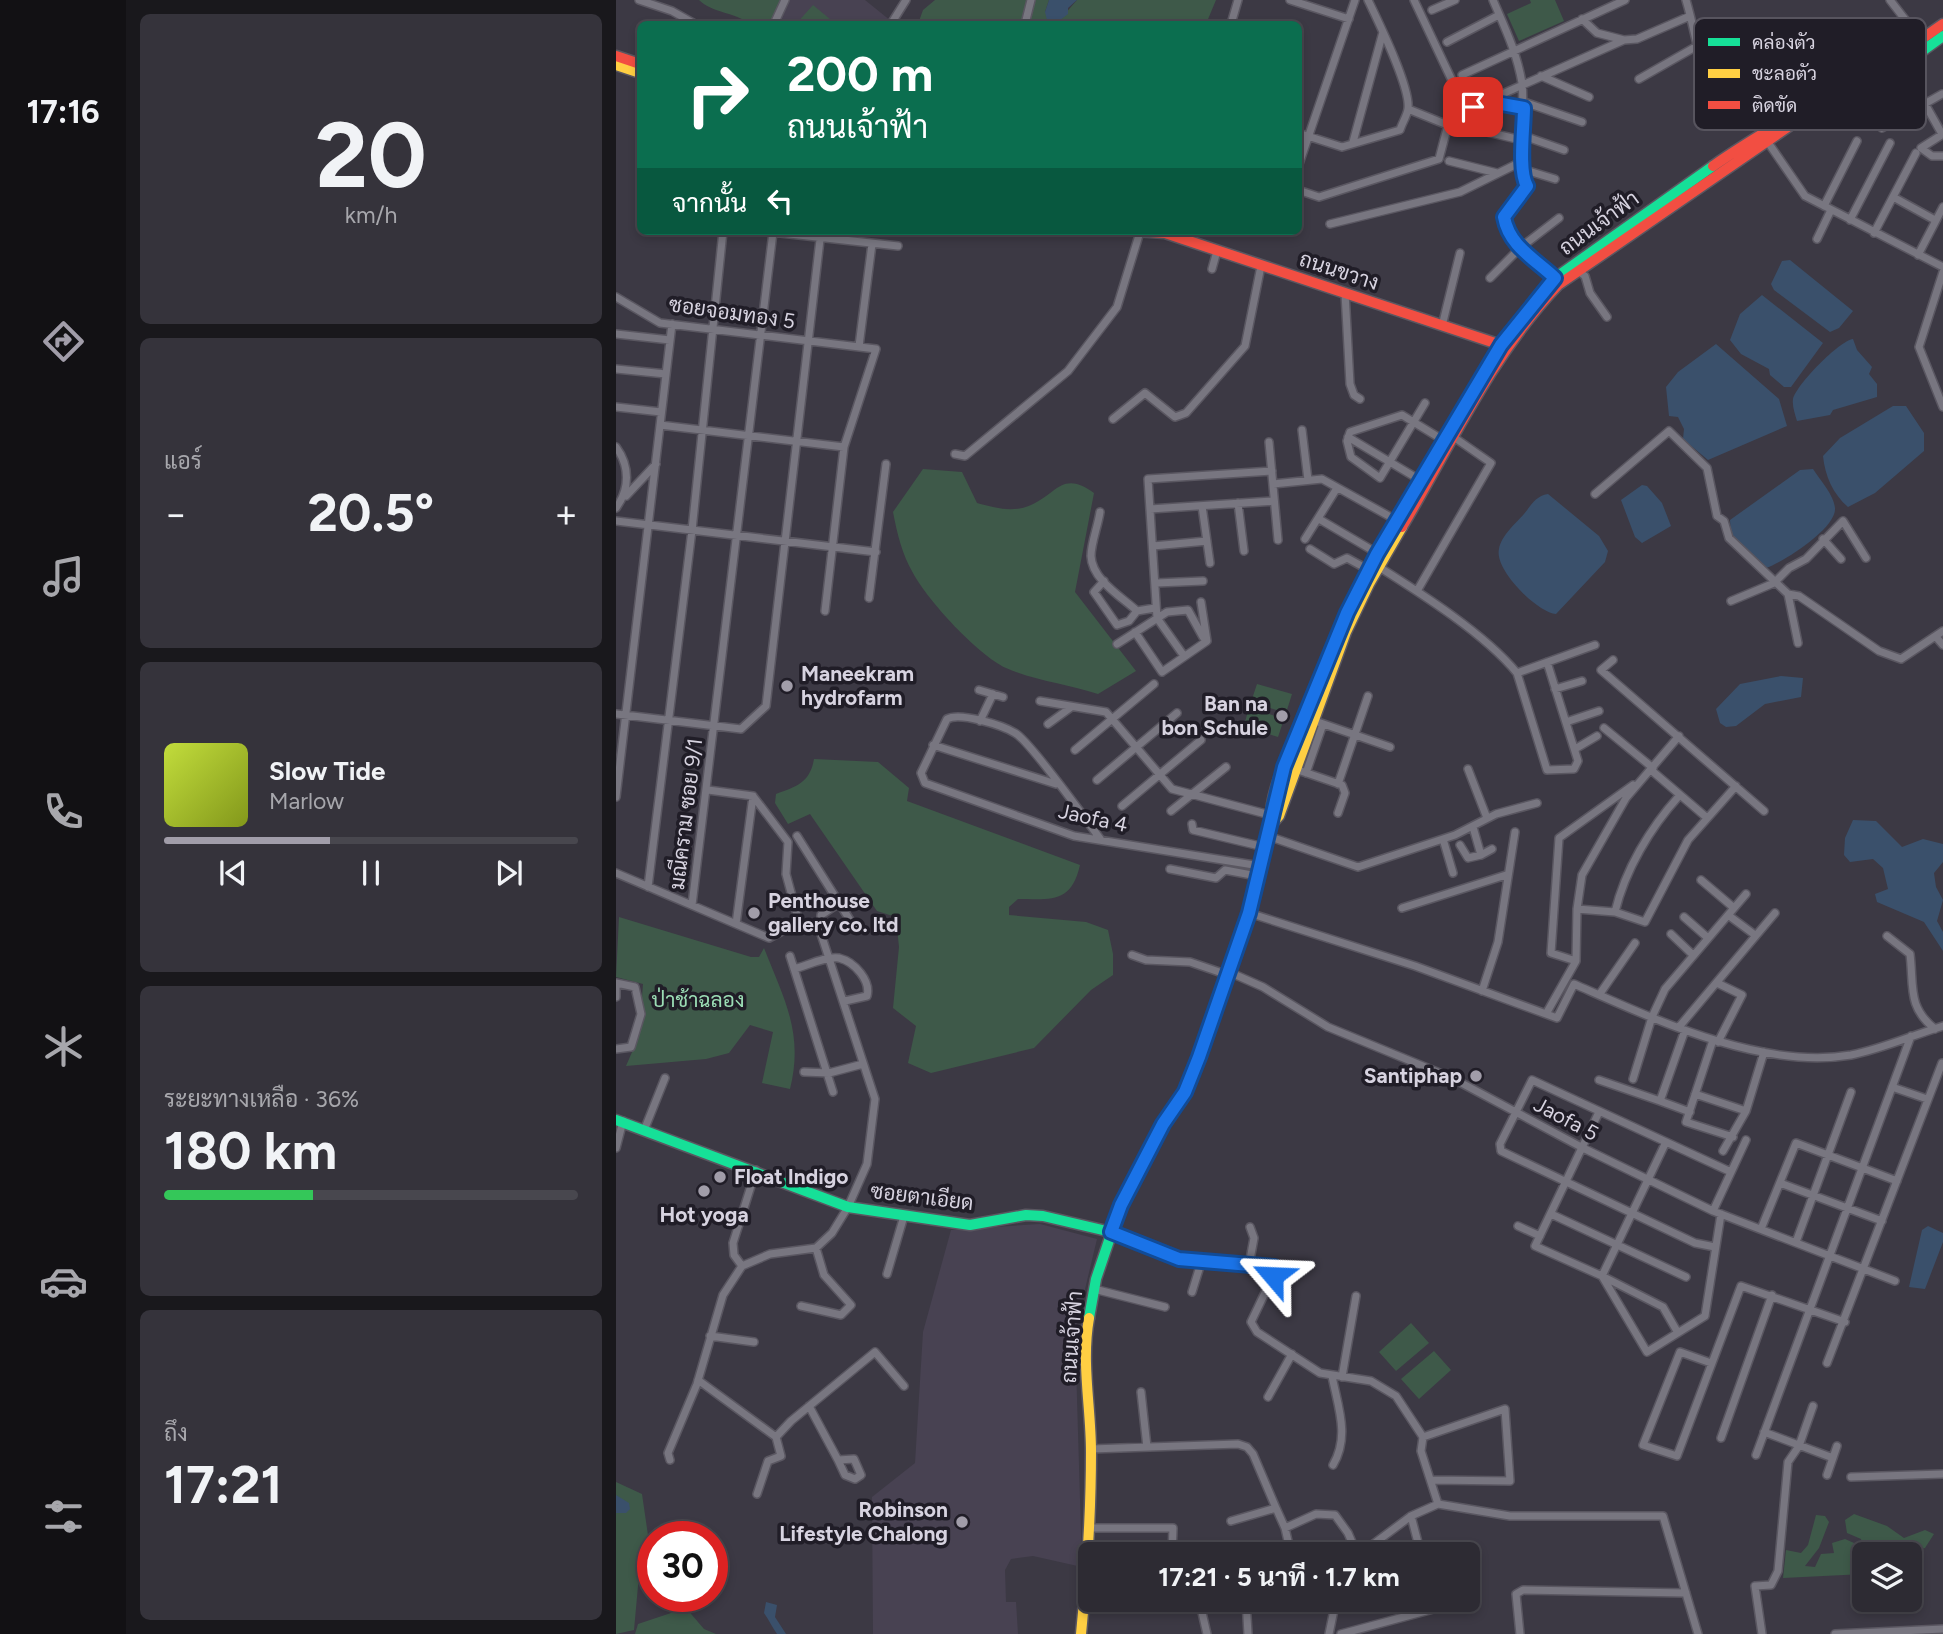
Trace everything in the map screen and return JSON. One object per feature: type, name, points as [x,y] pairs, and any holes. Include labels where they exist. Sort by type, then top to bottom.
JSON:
[{"type":"main road","name":"ถนนเจ้าฟ้า","points":[[1926,37],[1943,28]]},
{"type":"main road","name":"ถนนเจ้าฟ้า","points":[[1926,44],[1943,28]]},
{"type":"main road","points":[[616,56],[637,63]]},
{"type":"main road","points":[[616,65],[637,72]]},
{"type":"main road","name":"ถนนเจ้าฟ้า","points":[[1082,1634],[1091,1449],[1086,1392],[1087,1330],[1094,1289],[1121,1205],[1163,1124],[1185,1092],[1229,974],[1249,913],[1284,767],[1332,646],[1374,569],[1455,438],[1504,346],[1550,293],[1770,130]]},
{"type":"main road","name":"ถนนเจ้าฟ้า","points":[[1270,825],[1279,816],[1312,720],[1374,569],[1377,554],[1443,440],[1504,346],[1555,278],[1764,136],[1777,130]]},
{"type":"main road","name":"ถนนขวาง","points":[[1170,235],[1504,346]]},
{"type":"main road","name":"ซอยตาเอียด","points":[[619,1121],[645,1128],[848,1207],[970,1225],[1026,1215],[1043,1216],[1111,1232]]},
{"type":"street","points":[[639,0],[672,11],[690,21]]},
{"type":"street","points":[[775,21],[785,0]]},
{"type":"street","points":[[893,21],[906,0]]},
{"type":"street","points":[[1026,21],[1031,0]]},
{"type":"street","points":[[1232,21],[1238,0]]},
{"type":"street","points":[[1290,0],[1349,19]]},
{"type":"street","points":[[1322,10],[1326,0]]},
{"type":"street","points":[[1302,157],[1355,0]]},
{"type":"street","points":[[1302,134],[1342,147],[1400,130],[1408,109],[1407,97],[1383,32],[1367,0]]},
{"type":"street","points":[[1302,191],[1319,197],[1439,159],[1454,126],[1457,91],[1414,0]]},
{"type":"street","points":[[1432,10],[1455,0]]},
{"type":"street","points":[[1493,0],[1515,49],[1524,105],[1522,165],[1527,186],[1504,217],[1507,230],[1520,248],[1555,278]]},
{"type":"street","points":[[1462,75],[1625,0]]},
{"type":"street","points":[[1686,0],[1694,33]]},
{"type":"street","points":[[1890,0],[1904,18]]},
{"type":"street","points":[[1447,41],[1499,15]]},
{"type":"street","points":[[1582,19],[1597,33],[1624,40],[1637,39],[1690,16]]},
{"type":"street","points":[[1353,142],[1383,32]]},
{"type":"street","points":[[1473,107],[1624,40]]},
{"type":"street","points":[[1639,79],[1694,48]]},
{"type":"street","points":[[1541,76],[1589,97]]},
{"type":"street","points":[[1926,103],[1942,94]]},
{"type":"street","points":[[1485,101],[1524,105],[1582,122]]},
{"type":"street","points":[[1926,107],[1943,134],[1921,148],[1932,156],[1943,156]]},
{"type":"street","points":[[1408,109],[1454,126],[1524,139],[1564,150]]},
{"type":"street","points":[[1764,136],[1805,196],[1943,270],[1919,347],[1942,407]]},
{"type":"street","points":[[1817,240],[1857,141]]},
{"type":"street","points":[[1850,220],[1890,143]]},
{"type":"street","points":[[1874,233],[1895,198],[1916,152]]},
{"type":"street","points":[[1449,161],[1498,173]]},
{"type":"street","points":[[1330,224],[1460,191],[1522,165],[1555,179]]},
{"type":"street","points":[[1895,198],[1936,220]]},
{"type":"street","points":[[1918,255],[1943,207]]},
{"type":"street","points":[[1490,278],[1520,248],[1559,218]]},
{"type":"street","points":[[648,887],[692,530],[723,235]]},
{"type":"street","name":"มณีคราม ซอย 9/1","points":[[692,905],[773,235]]},
{"type":"street","points":[[616,714],[715,728],[741,729],[766,706],[821,235]]},
{"type":"street","points":[[826,235],[898,246]]},
{"type":"street","points":[[955,454],[965,456],[1068,371],[1116,307],[1137,235]]},
{"type":"street","points":[[859,346],[872,244]]},
{"type":"street","points":[[1212,269],[1217,251]]},
{"type":"street","points":[[1442,326],[1460,253]]},
{"type":"street","points":[[1113,419],[1145,393],[1175,417],[1186,413],[1245,346],[1261,266]]},
{"type":"street","points":[[1578,271],[1585,276],[1590,293],[1608,317]]},
{"type":"street","points":[[1345,293],[1350,384],[1354,396],[1360,399]]},
{"type":"street","name":"ซอยจอมทอง 5","points":[[616,297],[660,323],[876,349],[844,447]]},
{"type":"street","points":[[616,797],[628,716],[672,324]]},
{"type":"street","points":[[616,334],[670,340]]},
{"type":"street","points":[[616,369],[666,374]]},
{"type":"street","points":[[1425,403],[1413,421],[1391,462],[1380,478],[1355,463],[1349,450],[1348,437],[1357,428],[1402,415],[1413,421],[1443,440]]},
{"type":"street","points":[[616,407],[661,412]]},
{"type":"street","points":[[660,425],[844,447],[825,611]]},
{"type":"street","points":[[1303,430],[1308,480]]},
{"type":"street","points":[[1595,494],[1669,431],[1707,468],[1717,516],[1724,521],[1730,538],[1788,594],[1798,596],[1879,651],[1901,659],[1943,631]]},
{"type":"street","points":[[1348,437],[1420,480]]},
{"type":"street","points":[[1417,591],[1491,463],[1455,438]]},
{"type":"street","points":[[1269,442],[1278,540]]},
{"type":"street","points":[[616,447],[622,456],[627,474],[625,496]]},
{"type":"street","points":[[616,508],[656,463]]},
{"type":"street","points":[[869,598],[886,464]]},
{"type":"street","points":[[1184,656],[1157,618],[1148,479],[1272,471]]},
{"type":"street","points":[[1273,484],[1322,479],[1396,520]]},
{"type":"street","points":[[1305,539],[1337,488]]},
{"type":"street","points":[[1150,509],[1275,501]]},
{"type":"street","points":[[1238,503],[1244,551]]},
{"type":"street","points":[[1202,506],[1210,563]]},
{"type":"street","points":[[1100,512],[1091,559],[1104,581],[1137,611]]},
{"type":"street","points":[[1319,519],[1377,554]]},
{"type":"street","points":[[616,521],[876,552]]},
{"type":"street","points":[[1731,601],[1774,583],[1789,568],[1806,559],[1843,521],[1866,558]]},
{"type":"street","points":[[1823,539],[1841,559]]},
{"type":"street","points":[[1153,546],[1207,541]]},
{"type":"street","points":[[1310,550],[1334,564],[1347,558],[1374,569],[1417,591],[1471,632],[1517,673],[1547,770],[1569,771],[1576,767],[1578,761],[1547,662]]},
{"type":"street","points":[[1104,581],[1094,592],[1118,625],[1129,621],[1137,611],[1156,608]]},
{"type":"street","points":[[1156,583],[1203,581]]},
{"type":"street","points":[[1788,594],[1798,643]]},
{"type":"street","points":[[1201,602],[1205,642]]},
{"type":"street","points":[[1117,644],[1167,612],[1188,610],[1205,642]]},
{"type":"street","points":[[1135,632],[1162,672],[1205,642]]},
{"type":"street","points":[[1936,637],[1943,645]]},
{"type":"street","points":[[1517,673],[1595,645]]},
{"type":"street","points":[[1613,660],[1601,670],[1764,811]]},
{"type":"street","points":[[1555,690],[1582,681]]},
{"type":"street","points":[[1076,750],[1154,684]]},
{"type":"street","points":[[979,690],[1003,698]]},
{"type":"street","points":[[980,721],[993,694]]},
{"type":"street","points":[[1338,784],[1368,696]]},
{"type":"street","points":[[1041,701],[1106,712],[1172,789],[1193,794],[1270,825],[1358,867],[1443,839],[1487,818],[1537,803]]},
{"type":"street","points":[[1048,724],[1070,708]]},
{"type":"street","points":[[1566,722],[1599,711]]},
{"type":"street","points":[[1097,780],[1177,713]]},
{"type":"street","points":[[1057,784],[933,745],[947,719],[953,715],[1017,733],[1101,840]]},
{"type":"street","points":[[1312,720],[1390,747]]},
{"type":"street","points":[[1306,773],[1324,724]]},
{"type":"street","points":[[1604,728],[1706,817]]},
{"type":"street","points":[[1575,749],[1597,736]]},
{"type":"street","points":[[1546,1014],[1576,961],[1577,909],[1582,875],[1626,798],[1679,737]]},
{"type":"street","points":[[1122,806],[1201,740]]},
{"type":"street","name":"Jaofa 4","points":[[933,745],[921,773],[925,783],[1074,836],[1259,871]]},
{"type":"street","points":[[1171,811],[1226,767]]},
{"type":"street","points":[[1295,769],[1338,784],[1345,793],[1338,813]]},
{"type":"street","points":[[1468,769],[1487,818]]},
{"type":"street","points":[[1576,961],[1551,953],[1559,838],[1642,779]]},
{"type":"street","points":[[1577,909],[1615,912],[1645,922],[1688,840],[1736,786]]},
{"type":"street","points":[[616,873],[769,938],[799,922],[786,874],[788,842],[753,796],[708,789]]},
{"type":"street","points":[[736,924],[753,796]]},
{"type":"street","points":[[1615,912],[1621,887],[1662,815],[1679,796]]},
{"type":"street","points":[[1192,824],[1193,830],[1264,847]]},
{"type":"street","points":[[1473,827],[1481,855]]},
{"type":"street","points":[[1482,991],[1498,942],[1506,875],[1515,832]]},
{"type":"street","points":[[797,836],[855,928]]},
{"type":"street","points":[[1443,839],[1453,873]]},
{"type":"street","points":[[1460,845],[1468,858],[1492,849]]},
{"type":"street","points":[[1170,869],[1216,878],[1225,870],[1259,871]]},
{"type":"street","points":[[1402,908],[1506,875]]},
{"type":"street","points":[[1701,880],[1755,936]]},
{"type":"street","points":[[1633,1079],[1652,1017],[1665,989],[1746,894]]},
{"type":"street","points":[[670,1460],[668,1452],[698,1380],[723,1294],[741,1266],[770,1254],[816,1248],[832,1233],[848,1207],[867,1164],[875,1099],[821,934],[821,915],[839,903]]},
{"type":"street","points":[[1249,913],[1557,1018],[1574,984],[1682,1029],[1716,1041],[1764,1052],[1850,1055],[1939,1028]]},
{"type":"street","points":[[1660,1101],[1682,1029],[1775,913]]},
{"type":"street","points":[[1684,917],[1709,938]]},
{"type":"street","points":[[1671,934],[1693,955]]},
{"type":"street","points":[[1887,936],[1910,954],[1914,1004],[1919,1013],[1939,1028]]},
{"type":"street","points":[[1599,995],[1635,943]]},
{"type":"street","name":"Jaofa 5","points":[[1132,955],[1146,960],[1190,962],[1263,987],[1328,1027],[1452,1078],[1648,1180],[1717,1212],[1895,1281]]},
{"type":"street","points":[[790,956],[833,1092]]},
{"type":"street","points":[[794,970],[830,959],[843,960],[866,979],[867,996],[845,1001]]},
{"type":"street","points":[[616,997],[616,983],[635,987],[641,1014],[631,1047],[616,1049]]},
{"type":"street","points":[[1717,983],[1742,995],[1716,1041],[1686,1122],[1733,1138]]},
{"type":"street","points":[[1756,1455],[1911,1036]]},
{"type":"street","points":[[1723,1151],[1733,1138],[1745,1111],[1764,1052]]},
{"type":"street","points":[[1827,1363],[1845,1322],[1942,1063]]},
{"type":"street","points":[[804,1072],[829,1073],[863,1064]]},
{"type":"street","points":[[645,1128],[665,1078]]},
{"type":"street","points":[[1715,1247],[1695,1243],[1501,1152],[1500,1144],[1532,1080],[1665,1144],[1731,1172]]},
{"type":"street","points":[[1600,1080],[1690,1112]]},
{"type":"street","points":[[1892,1087],[1927,1099]]},
{"type":"street","points":[[1796,1242],[1852,1092]]},
{"type":"street","points":[[1695,1094],[1745,1111]]},
{"type":"street","points":[[1599,1112],[1535,1246],[1663,1307],[1678,1333]]},
{"type":"street","points":[[616,1148],[619,1121]]},
{"type":"street","points":[[1602,1276],[1647,1352],[1705,1316],[1717,1212],[1746,1140]]},
{"type":"street","points":[[1761,1229],[1796,1143],[1897,1181]]},
{"type":"street","points":[[1602,1276],[1665,1144]]},
{"type":"street","points":[[741,1266],[734,1255],[733,1243],[756,1170]]},
{"type":"street","points":[[1780,1183],[1882,1221]]},
{"type":"street","points":[[1551,1214],[1686,1277]]},
{"type":"street","points":[[887,1274],[904,1216]]},
{"type":"street","points":[[1518,1226],[1540,1236]]},
{"type":"street","points":[[1250,1227],[1254,1238],[1250,1265]]},
{"type":"street","points":[[1111,1232],[1179,1259],[1201,1263],[1274,1267],[1273,1276],[1251,1321],[1257,1332],[1320,1373],[1371,1381],[1396,1396],[1423,1437],[1421,1451],[1438,1504]]},
{"type":"street","points":[[801,1306],[841,1315],[851,1304],[824,1275],[816,1248]]},
{"type":"street","points":[[1192,1292],[1201,1263]]},
{"type":"street","points":[[1711,1363],[1680,1352],[1643,1445],[1677,1456],[1741,1286],[1845,1322]]},
{"type":"street","points":[[1094,1289],[1165,1307]]},
{"type":"street","points":[[1721,1438],[1772,1295]]},
{"type":"street","points":[[1342,1377],[1356,1296]]},
{"type":"street","points":[[710,1336],[754,1342]]},
{"type":"street","points":[[776,1437],[875,1352],[904,1386]]},
{"type":"street","points":[[1268,1397],[1292,1354]]},
{"type":"street","points":[[1332,1376],[1343,1432],[1343,1443],[1333,1465]]},
{"type":"street","points":[[698,1380],[776,1437],[781,1456],[768,1461],[757,1494]]},
{"type":"street","points":[[1140,1392],[1147,1447]]},
{"type":"street","points":[[809,1406],[838,1460]]},
{"type":"street","points":[[1762,1634],[1755,1586],[1771,1585],[1778,1571],[1788,1462],[1799,1446],[1813,1406]]},
{"type":"street","points":[[1423,1437],[1505,1409],[1510,1481],[1432,1480]]},
{"type":"street","points":[[1764,1432],[1833,1458]]},
{"type":"street","points":[[1091,1449],[1238,1444],[1247,1447],[1290,1542]]},
{"type":"street","points":[[1827,1475],[1837,1446]]},
{"type":"street","points":[[1851,1477],[1943,1474]]},
{"type":"street","points":[[1374,1542],[1410,1516],[1438,1504],[1510,1516],[1663,1516],[1698,1634]]},
{"type":"street","points":[[1231,1521],[1276,1508]]},
{"type":"street","points":[[1285,1528],[1316,1514],[1335,1515],[1352,1542]]},
{"type":"street","points":[[1410,1516],[1418,1542]]},
{"type":"street","points":[[1089,1528],[1173,1528],[1172,1542]]},
{"type":"street","points":[[1520,1634],[1516,1594],[1523,1590],[1686,1593]]},
{"type":"street","points":[[1202,1612],[1206,1634]]},
{"type":"street","points":[[1247,1612],[1248,1634]]},
{"type":"street","points":[[1329,1634],[1334,1612]]},
{"type":"street","points":[[1341,1634],[1422,1612]]},
{"type":"street","points":[[1835,1634],[1943,1629]]},
{"type":"shaded area","points":[[782,0],[865,0],[891,21],[772,21]]},
{"type":"shaded area","points":[[1040,1224],[1097,1239],[1075,1331],[1081,1542],[1078,1542],[1078,1566],[1033,1556],[1011,1559],[1005,1570],[1006,1602],[1016,1602],[1018,1634],[873,1634],[872,1497],[915,1463],[923,1332],[951,1230]]},
{"type":"green space","points":[[699,0],[781,0],[770,21],[746,21]]},
{"type":"green space","points":[[935,0],[1049,0],[1045,12],[1064,15],[1077,0],[1216,0],[1207,21],[919,21],[923,10]]},
{"type":"green space","points":[[1530,0],[1555,0],[1564,21],[1519,41],[1507,14],[1531,3]]},
{"type":"green space","points":[[813,5],[832,21],[799,21]]},
{"type":"green space","points":[[923,469],[962,472],[977,503],[998,508],[1011,509],[1031,505],[1067,484],[1083,486],[1094,493],[1075,592],[1136,671],[1098,694],[1006,668],[968,640],[920,585],[898,536],[893,512]]},
{"type":"green space","points":[[1257,684],[1292,694],[1286,713],[1251,702]]},
{"type":"green space","points":[[1249,707],[1284,719],[1278,737],[1244,726]]},
{"type":"green space","points":[[814,759],[878,762],[909,788],[907,801],[1080,865],[1076,878],[1065,893],[1050,899],[1018,899],[1009,907],[1009,915],[1086,922],[1108,930],[1113,954],[1113,975],[1091,990],[1034,1048],[931,1073],[908,1063],[916,1026],[893,1008],[899,947],[896,917],[877,911],[810,814],[788,824],[775,803],[776,794],[806,778]]},
{"type":"green space","name":"ป่าช้าฉลอง","points":[[619,917],[751,957],[759,957],[764,948],[785,1000],[793,1033],[795,1051],[790,1089],[762,1083],[773,1032],[750,1025],[729,1053],[706,1059],[626,1066],[639,1036],[643,984],[616,977]]},
{"type":"green space","points":[[1411,1323],[1429,1343],[1396,1371],[1379,1352]]},
{"type":"green space","points":[[1434,1351],[1451,1370],[1419,1399],[1401,1379]]},
{"type":"green space","points":[[616,1482],[642,1494],[646,1521],[637,1521],[634,1630],[616,1634]]},
{"type":"green space","points":[[1854,1514],[1887,1526],[1904,1538],[1925,1530],[1934,1534],[1922,1549],[1922,1542],[1862,1542],[1861,1539],[1847,1533],[1845,1520]]},
{"type":"green space","points":[[1816,1515],[1825,1516],[1829,1522],[1819,1548],[1805,1566],[1815,1567],[1821,1554],[1834,1553],[1832,1543],[1845,1539],[1852,1542],[1852,1575],[1783,1578],[1786,1550],[1801,1553],[1808,1545]]},
{"type":"green space","points":[[674,1612],[689,1612],[704,1629],[716,1634],[635,1634],[638,1624]]},
{"type":"water","points":[[1049,0],[1077,0],[1068,8],[1068,14],[1059,21],[1047,20],[1045,12]]},
{"type":"water","points":[[1790,260],[1853,311],[1839,328],[1830,332],[1774,290],[1771,284],[1782,261]]},
{"type":"water","points":[[1762,295],[1823,343],[1791,387],[1784,387],[1770,375],[1769,369],[1741,354],[1730,340],[1740,314]]},
{"type":"water","points":[[1853,339],[1857,350],[1872,367],[1869,374],[1877,384],[1877,397],[1833,410],[1830,415],[1797,421],[1793,402],[1796,392],[1829,355]]},
{"type":"water","points":[[1716,344],[1779,399],[1787,426],[1708,460],[1683,439],[1684,429],[1678,417],[1669,416],[1666,387],[1678,372]]},
{"type":"water","points":[[1893,406],[1906,406],[1924,433],[1924,451],[1875,493],[1848,507],[1831,484],[1823,456],[1840,438]]},
{"type":"water","points":[[1813,469],[1832,498],[1835,508],[1833,516],[1828,525],[1808,543],[1766,568],[1731,534],[1730,520],[1800,470]]},
{"type":"water","points":[[1642,485],[1647,486],[1662,503],[1671,526],[1642,543],[1635,537],[1621,500]]},
{"type":"water","points":[[1548,494],[1599,536],[1608,551],[1605,562],[1556,614],[1538,606],[1518,589],[1499,558],[1500,544],[1506,535],[1534,501]]},
{"type":"water","points":[[1781,676],[1803,678],[1801,697],[1765,704],[1736,726],[1726,727],[1720,723],[1716,709],[1740,684]]},
{"type":"water","points":[[1853,820],[1876,821],[1902,847],[1923,839],[1943,844],[1943,862],[1934,873],[1936,887],[1943,900],[1937,921],[1943,932],[1943,951],[1924,922],[1877,902],[1875,894],[1888,889],[1883,868],[1873,859],[1850,862],[1844,855],[1845,838]]},
{"type":"water","points":[[1928,1226],[1943,1233],[1943,1242],[1925,1289],[1909,1287],[1922,1230]]},
{"type":"water","points":[[616,1495],[629,1503],[630,1509],[626,1513],[616,1513]]},
{"type":"water","points":[[766,1602],[777,1605],[775,1617],[786,1634],[777,1634],[764,1613]]},
{"type":"traffic: fast","points":[[1926,48],[1943,36]]},
{"type":"traffic: fast","points":[[1393,527],[1501,345],[1555,278],[1713,166]]},
{"type":"traffic: fast","points":[[1089,1318],[1096,1279],[1121,1205],[1163,1124],[1185,1092],[1250,908]]},
{"type":"traffic: fast","points":[[616,1120],[848,1207],[970,1225],[1026,1215],[1043,1216],[1111,1232]]},
{"type":"traffic: slow","points":[[616,65],[637,72]]},
{"type":"traffic: slow","points":[[1271,825],[1275,790],[1319,680],[1341,628],[1393,527]]},
{"type":"traffic: slow","points":[[1250,908],[1271,825],[1279,816],[1346,632],[1369,584],[1402,527]]},
{"type":"traffic: slow","points":[[1081,1634],[1090,1498],[1091,1435],[1086,1352],[1089,1318]]},
{"type":"traffic: jam","points":[[1926,36],[1943,24]]},
{"type":"traffic: jam","points":[[616,56],[637,63]]},
{"type":"traffic: jam","points":[[1713,166],[1768,130]]},
{"type":"traffic: jam","points":[[1402,527],[1492,371],[1534,312],[1558,285],[1784,130]]},
{"type":"traffic: jam","points":[[1171,235],[1504,346]]},
{"type":"place","name":"Maneekram hydrofarm","points":[[787,686]]},
{"type":"place","name":"Ban na bon Schule","points":[[1282,716]]},
{"type":"place","name":"Penthouse gallery co. ltd","points":[[754,913]]},
{"type":"place","name":"Santiphap","points":[[1476,1076]]},
{"type":"place","name":"Float Indigo","points":[[720,1177]]},
{"type":"place","name":"Hot yoga","points":[[704,1191]]},
{"type":"place","name":"Robinson Lifestyle Chalong","points":[[962,1522]]},
{"type":"route","points":[[1273,1276],[1274,1267],[1201,1263],[1179,1259],[1111,1232],[1121,1205],[1163,1124],[1185,1092],[1199,1057],[1249,913],[1271,825],[1270,815],[1284,767],[1347,613],[1377,554],[1501,345],[1526,310],[1555,278],[1513,241],[1504,217],[1527,186],[1523,179],[1521,162],[1525,141],[1524,108],[1485,101],[1473,107]]}]
